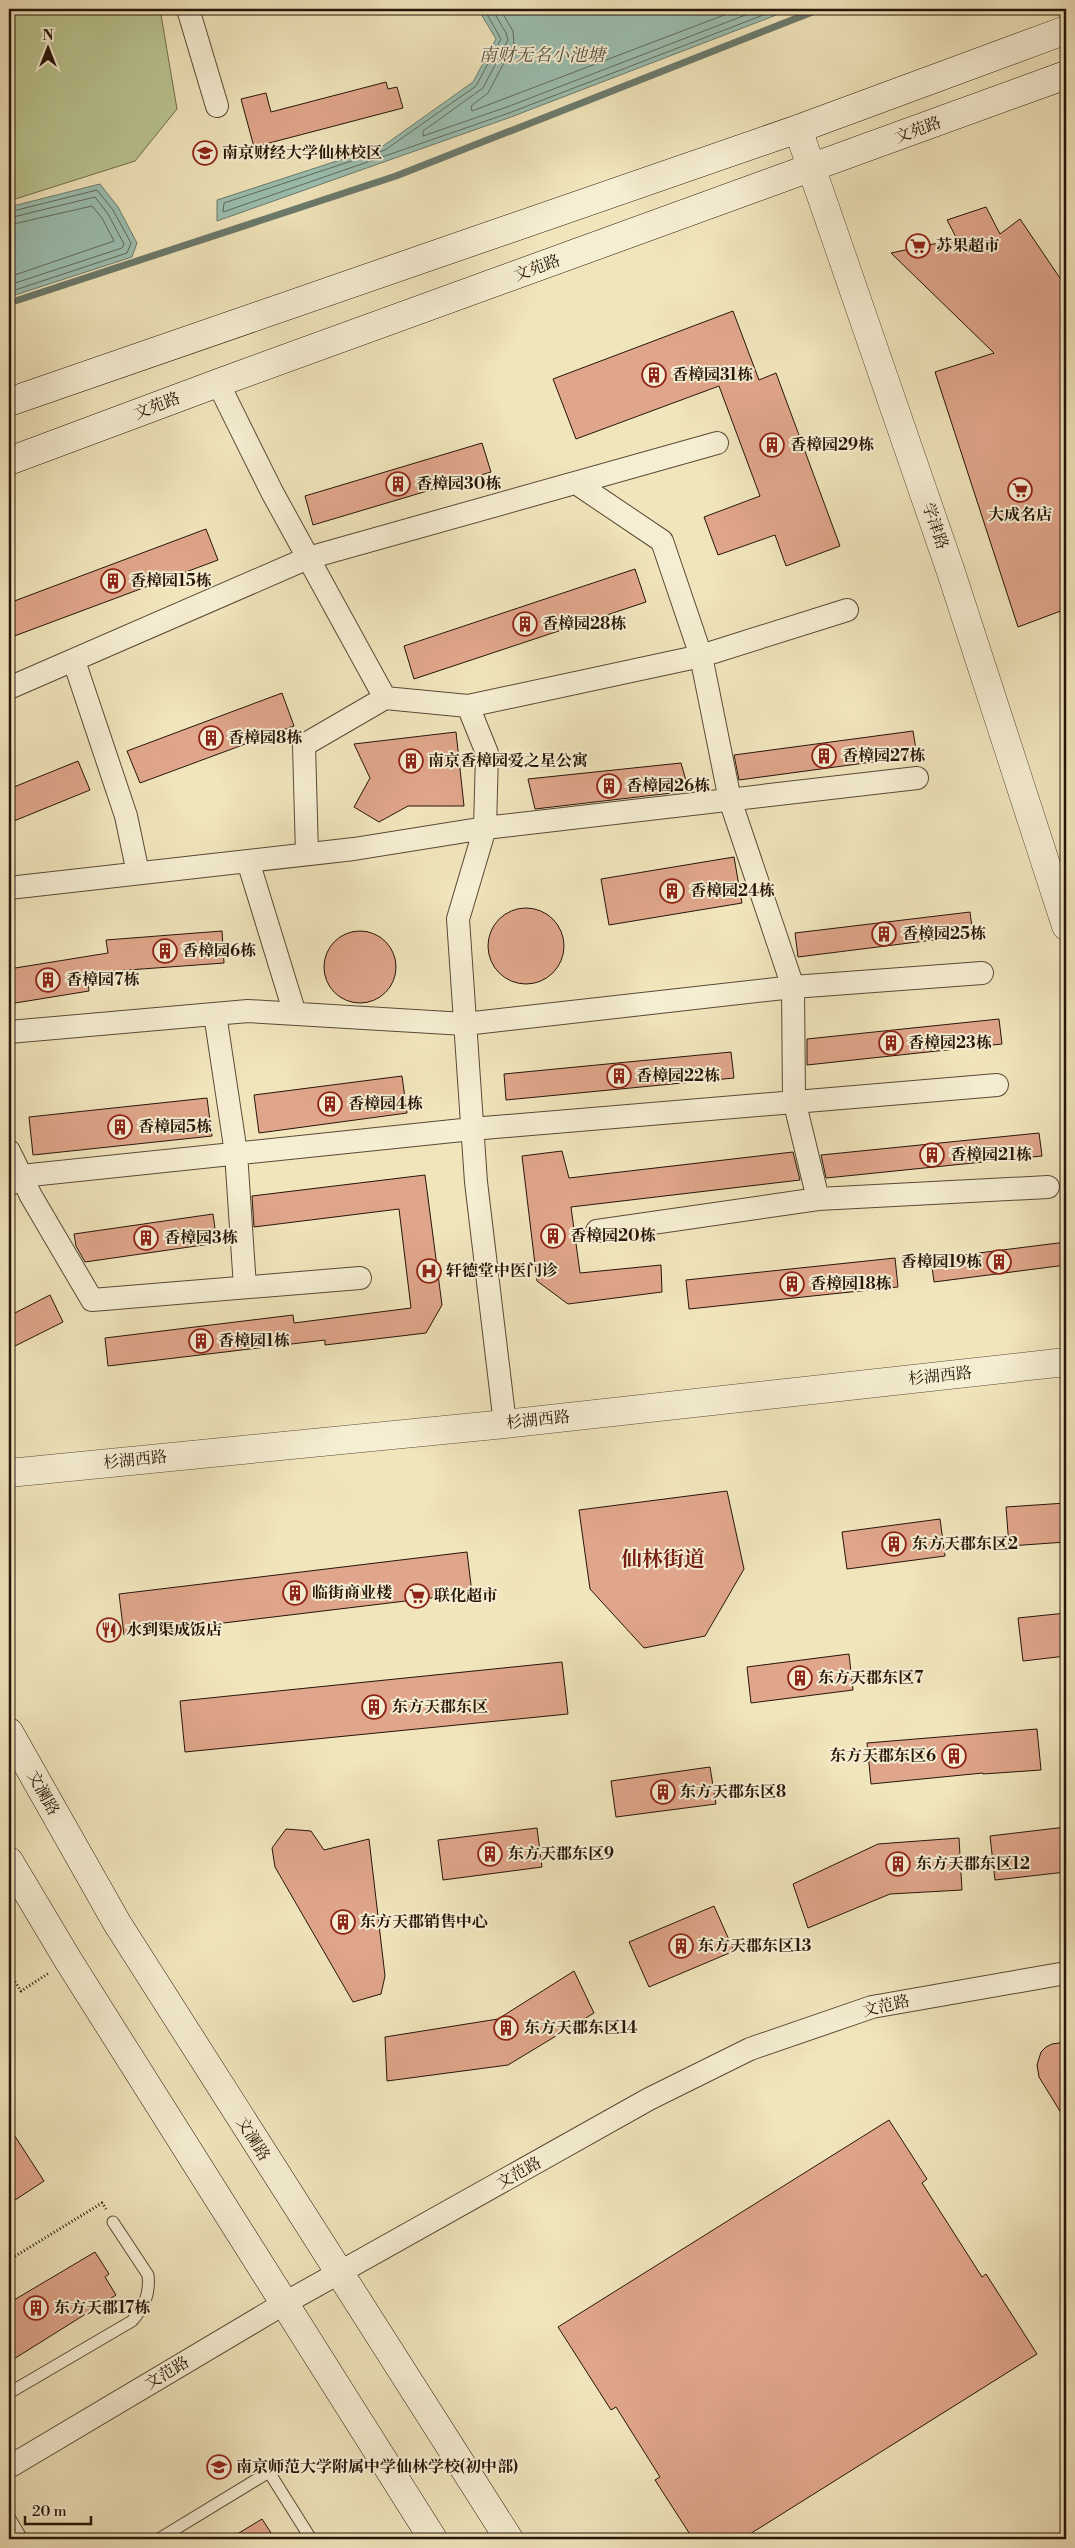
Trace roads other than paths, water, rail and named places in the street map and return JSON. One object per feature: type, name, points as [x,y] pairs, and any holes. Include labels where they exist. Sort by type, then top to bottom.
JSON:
[{"type":"main road","points":[[9,402],[798,129],[1066,30]]},
{"type":"main road","name":"文苑路","points":[[9,461],[218,383],[1066,75]]},
{"type":"main road","name":"学津路","points":[[798,129],[951,572],[1066,926]]},
{"type":"main road","name":"杉湖西路","points":[[9,1473],[505,1424],[1066,1362]]},
{"type":"main road","name":"文澜路","points":[[9,1732],[117,1924],[509,2539]]},
{"type":"main road","points":[[9,1861],[68,1960],[433,2539]]},
{"type":"street","points":[[188,9],[217,106]]},
{"type":"street","points":[[218,383],[272,492],[385,698]]},
{"type":"street","points":[[9,688],[308,558],[717,444]]},
{"type":"street","points":[[576,483],[662,541],[701,656],[730,800],[793,987],[794,1100],[818,1199]]},
{"type":"street","points":[[306,854],[304,745],[385,698],[468,706],[701,656],[847,610]]},
{"type":"street","points":[[74,661],[126,816],[138,873]]},
{"type":"street","points":[[468,706],[487,753],[485,828],[458,919],[476,1182],[505,1424]]},
{"type":"street","points":[[9,888],[306,854],[485,828],[917,778]]},
{"type":"street","points":[[248,860],[295,1014]]},
{"type":"street","points":[[9,1032],[248,1012],[465,1024],[793,987],[982,973]]},
{"type":"street","points":[[215,1014],[236,1153],[245,1287]]},
{"type":"street","points":[[15,1181],[236,1153],[472,1129],[794,1100],[997,1085]]},
{"type":"street","points":[[9,1151],[15,1181],[92,1300],[360,1278]]},
{"type":"street","points":[[597,1231],[818,1199],[1048,1187]]},
{"type":"street","name":"文范路","points":[[9,2467],[285,2303],[649,2099],[750,2050],[872,2007],[1066,1973]]},
{"type":"lane","points":[[9,2393],[132,2320],[145,2304],[149,2284],[148,2274],[113,2222]]},
{"type":"lane","points":[[159,2539],[269,2472],[311,2539]]},
{"type":"lane","points":[[9,2517],[22,2539]]},
{"type":"water","name":"南财无名小池塘","points":[[478,9],[792,9],[511,117],[217,221],[217,200],[383,146],[473,82],[496,39]]},
{"type":"water","points":[[100,184],[118,207],[137,243],[132,257],[9,297],[9,207]]},
{"type":"waterway","points":[[9,303],[396,176],[820,9]]},
{"type":"place","name":"南京财经大学仙林校区","points":[[205,153]]},
{"type":"place","name":"苏果超市","points":[[918,246]]},
{"type":"place","name":"香樟园31栋","points":[[654,375]]},
{"type":"place","name":"香樟园29栋","points":[[772,445]]},
{"type":"place","name":"香樟园30栋","points":[[398,484]]},
{"type":"place","name":"大成名店","points":[[1020,490]]},
{"type":"place","name":"香樟园15栋","points":[[113,581]]},
{"type":"place","name":"香樟园28栋","points":[[525,624]]},
{"type":"place","name":"香樟园8栋","points":[[211,738]]},
{"type":"place","name":"香樟园27栋","points":[[824,756]]},
{"type":"place","name":"南京香樟园爱之星公寓","points":[[411,761]]},
{"type":"place","name":"香樟园26栋","points":[[609,786]]},
{"type":"place","name":"香樟园24栋","points":[[672,891]]},
{"type":"place","name":"香樟园25栋","points":[[884,934]]},
{"type":"place","name":"香樟园6栋","points":[[165,951]]},
{"type":"place","name":"香樟园7栋","points":[[48,980]]},
{"type":"place","name":"香樟园23栋","points":[[891,1043]]},
{"type":"place","name":"香樟园22栋","points":[[619,1076]]},
{"type":"place","name":"香樟园4栋","points":[[330,1104]]},
{"type":"place","name":"香樟园5栋","points":[[120,1127]]},
{"type":"place","name":"香樟园21栋","points":[[932,1155]]},
{"type":"place","name":"香樟园20栋","points":[[553,1236]]},
{"type":"place","name":"香樟园3栋","points":[[146,1238]]},
{"type":"place","name":"香樟园19栋","points":[[999,1262]]},
{"type":"place","name":"轩德堂中医门诊","points":[[429,1271]]},
{"type":"place","name":"香樟园18栋","points":[[792,1284]]},
{"type":"place","name":"香樟园1栋","points":[[201,1341]]},
{"type":"place","name":"东方天郡东区2","points":[[894,1544]]},
{"type":"place","name":"临街商业楼","points":[[295,1593]]},
{"type":"place","name":"联化超市","points":[[417,1596]]},
{"type":"place","name":"水到渠成饭店","points":[[109,1630]]},
{"type":"place","name":"东方天郡东区7","points":[[800,1678]]},
{"type":"place","name":"东方天郡东区","points":[[374,1707]]},
{"type":"place","name":"东方天郡东区6","points":[[954,1756]]},
{"type":"place","name":"东方天郡东区8","points":[[663,1792]]},
{"type":"place","name":"东方天郡东区9","points":[[490,1854]]},
{"type":"place","name":"东方天郡东区12","points":[[898,1864]]},
{"type":"place","name":"东方天郡销售中心","points":[[343,1922]]},
{"type":"place","name":"东方天郡东区13","points":[[681,1946]]},
{"type":"place","name":"东方天郡东区14","points":[[506,2028]]},
{"type":"place","name":"东方天郡17栋","points":[[36,2308]]},
{"type":"place","name":"南京师范大学附属中学仙林学校(初中部)","points":[[219,2467]]},
{"type":"district","name":"仙林街道","points":[[663,1560]]}]
